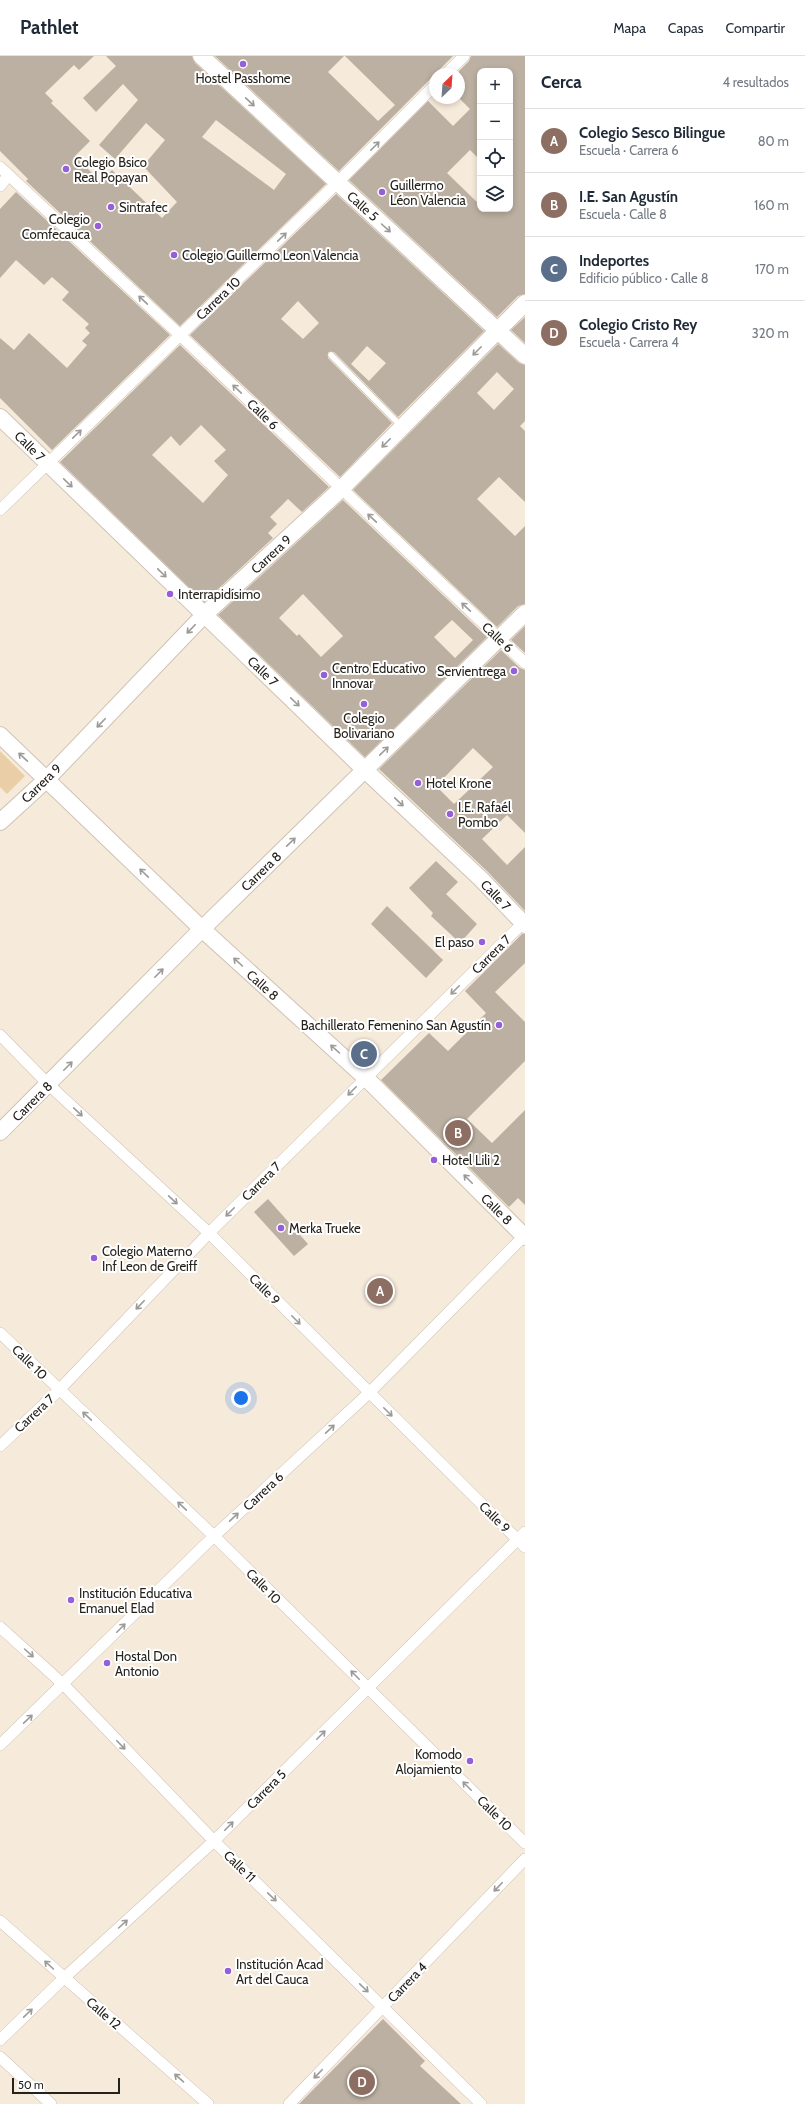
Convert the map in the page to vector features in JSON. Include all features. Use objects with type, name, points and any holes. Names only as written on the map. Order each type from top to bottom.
[{"type":"main road","name":"Calle 5","points":[[201,56],[525,356]]},
{"type":"main road","name":"Carrera 9","points":[[0,822],[47,779],[205,614],[341,489],[525,303]]},
{"type":"main road","name":"Calle 7","points":[[0,417],[365,770],[481,879],[524,923]]},
{"type":"main road","name":"Carrera 8","points":[[0,1132],[49,1085],[202,929],[525,613]]},
{"type":"main road","name":"Calle 8","points":[[0,735],[202,929],[366,1078],[525,1236]]},
{"type":"street","points":[[452,68],[464,56]]},
{"type":"street","name":"Carrera 10","points":[[0,510],[337,183],[429,91]]},
{"type":"street","name":"Calle 6","points":[[0,168],[180,335],[525,663]]},
{"type":"street","points":[[0,186],[8,176]]},
{"type":"street","name":"Carrera 7","points":[[0,1446],[59,1390],[208,1233],[524,923]]},
{"type":"street","name":"Calle 9","points":[[0,1035],[49,1085],[208,1233],[369,1393],[521,1536],[525,1547]]},
{"type":"street","name":"Carrera 6","points":[[0,1745],[64,1685],[214,1536],[369,1393],[525,1236]]},
{"type":"street","name":"Calle 10","points":[[0,1333],[214,1536],[525,1843]]},
{"type":"street","name":"Carrera 5","points":[[0,2040],[64,1978],[214,1841],[521,1536]]},
{"type":"street","name":"Calle 11","points":[[0,1627],[64,1685],[214,1841],[481,2104]]},
{"type":"street","name":"Carrera 4","points":[[289,2104],[525,1859]]},
{"type":"street","name":"Calle 12","points":[[0,1921],[208,2104]]},
{"type":"street","points":[[0,2057],[50,2104]]},
{"type":"lane","points":[[331,355],[402,427]]},
{"type":"shaded area","points":[[0,751],[25,776],[7,794],[0,787]]},
{"type":"building","points":[[0,56],[94,56],[79,70],[74,65],[45,93],[53,101],[51,103],[90,141],[75,156],[101,182],[112,170],[162,218],[177,202],[143,166],[165,140],[146,123],[115,159],[99,145],[138,100],[123,84],[96,112],[83,98],[116,66],[106,56],[192,56],[195,63],[326,184],[180,326],[26,181],[28,179],[0,151]],"holes":[[[216,120],[286,174],[274,190],[202,137]]]},
{"type":"building","points":[[215,56],[344,56],[328,72],[378,121],[395,105],[345,56],[453,56],[441,68],[429,68],[429,80],[339,171]]},
{"type":"building","points":[[471,56],[525,56],[525,294],[518,296],[497,317],[349,180],[428,101],[429,104],[431,104],[453,126],[470,109],[465,104],[465,68],[462,68],[469,61]]},
{"type":"building","points":[[16,192],[170,335],[52,450],[0,398],[0,338],[14,350],[29,333],[67,368],[87,345],[82,341],[90,333],[85,328],[89,324],[62,300],[69,292],[52,277],[44,285],[16,260],[0,278],[0,209]]},
{"type":"building","points":[[336,194],[484,331],[398,417],[334,352],[328,352],[328,358],[392,423],[340,477],[190,335]],"holes":[[[298,301],[319,323],[303,339],[281,319]],[[367,346],[386,363],[369,381],[351,364]]]},
{"type":"building","points":[[525,317],[525,343],[511,330]]},
{"type":"building","points":[[498,344],[519,363],[525,365],[525,421],[520,426],[525,431],[525,502],[499,477],[477,499],[515,536],[525,526],[525,604],[518,606],[497,627],[353,490]],"holes":[[[497,372],[514,389],[494,410],[477,393]]]},
{"type":"building","points":[[180,345],[329,487],[302,512],[288,499],[270,517],[277,524],[268,533],[273,538],[204,602],[60,462]],"holes":[[[201,425],[226,450],[214,461],[228,475],[203,503],[152,455],[171,436],[180,446]]]},
{"type":"building","points":[[343,500],[487,637],[365,757],[218,615]],"holes":[[[303,594],[343,636],[321,657],[299,634],[297,636],[279,618]],[[452,620],[473,640],[455,658],[434,637]]]},
{"type":"building","points":[[525,626],[525,653],[511,640]]},
{"type":"building","points":[[501,650],[520,668],[525,670],[525,833],[507,815],[482,839],[507,865],[525,847],[525,911],[488,872],[379,769]],"holes":[[[473,748],[493,767],[454,804],[436,786]]]},
{"type":"building","points":[[436,861],[458,882],[446,894],[477,924],[460,943],[431,916],[433,913],[409,888]]},
{"type":"building","points":[[387,906],[443,960],[426,978],[371,924]]},
{"type":"building","points":[[522,934],[525,934],[525,963],[495,992],[525,1022],[525,1061],[467,1119],[492,1143],[525,1110],[525,1205],[518,1198],[509,1207],[381,1080],[429,1033],[448,1051],[486,1013],[465,991]]},
{"type":"building","name":"Merka Trueke","points":[[268,1199],[308,1244],[294,1256],[254,1212]]},
{"type":"building","points":[[383,2019],[425,2061],[420,2066],[461,2104],[299,2104]]},
{"type":"place","name":"Hostel Passhome","points":[[243,64]]},
{"type":"place","name":"Colegio Bsico Real Popayan","points":[[66,169]]},
{"type":"place","name":"Guillermo Léon Valencia","points":[[382,192]]},
{"type":"place","name":"Sintrafec","points":[[111,207]]},
{"type":"place","name":"Colegio Comfecauca","points":[[98,226]]},
{"type":"place","name":"Colegio Guillermo Leon Valencia","points":[[174,255]]},
{"type":"place","name":"Interrapidísimo","points":[[170,594]]},
{"type":"place","name":"Servientrega","points":[[514,671]]},
{"type":"place","name":"Centro Educativo Innovar","points":[[324,675]]},
{"type":"place","name":"Colegio Bolivariano","points":[[364,704]]},
{"type":"place","name":"Hotel Krone","points":[[418,783]]},
{"type":"place","name":"I.E. Rafaél Pombo","points":[[450,814]]},
{"type":"place","name":"El paso","points":[[482,942]]},
{"type":"place","name":"Bachillerato Femenino San Agustín","points":[[499,1025]]},
{"type":"place","name":"Indeportes","points":[[364,1054]]},
{"type":"place","name":"I.E. San Agustín","points":[[458,1133]]},
{"type":"place","name":"Hotel Lili 2","points":[[434,1160]]},
{"type":"place","name":"Merka Trueke","points":[[281,1228]]},
{"type":"place","name":"Colegio Materno Inf Leon de Greiff","points":[[94,1258]]},
{"type":"place","name":"Colegio Sesco Bilingue","points":[[380,1291]]},
{"type":"place","name":"Institución Educativa Emanuel Elad","points":[[71,1600]]},
{"type":"place","name":"Hostal Don Antonio","points":[[107,1663]]},
{"type":"place","name":"Komodo Alojamiento","points":[[470,1761]]},
{"type":"place","name":"Institución Acad Art del Cauca","points":[[228,1971]]},
{"type":"place","name":"Colegio Cristo Rey","points":[[362,2082]]}]
